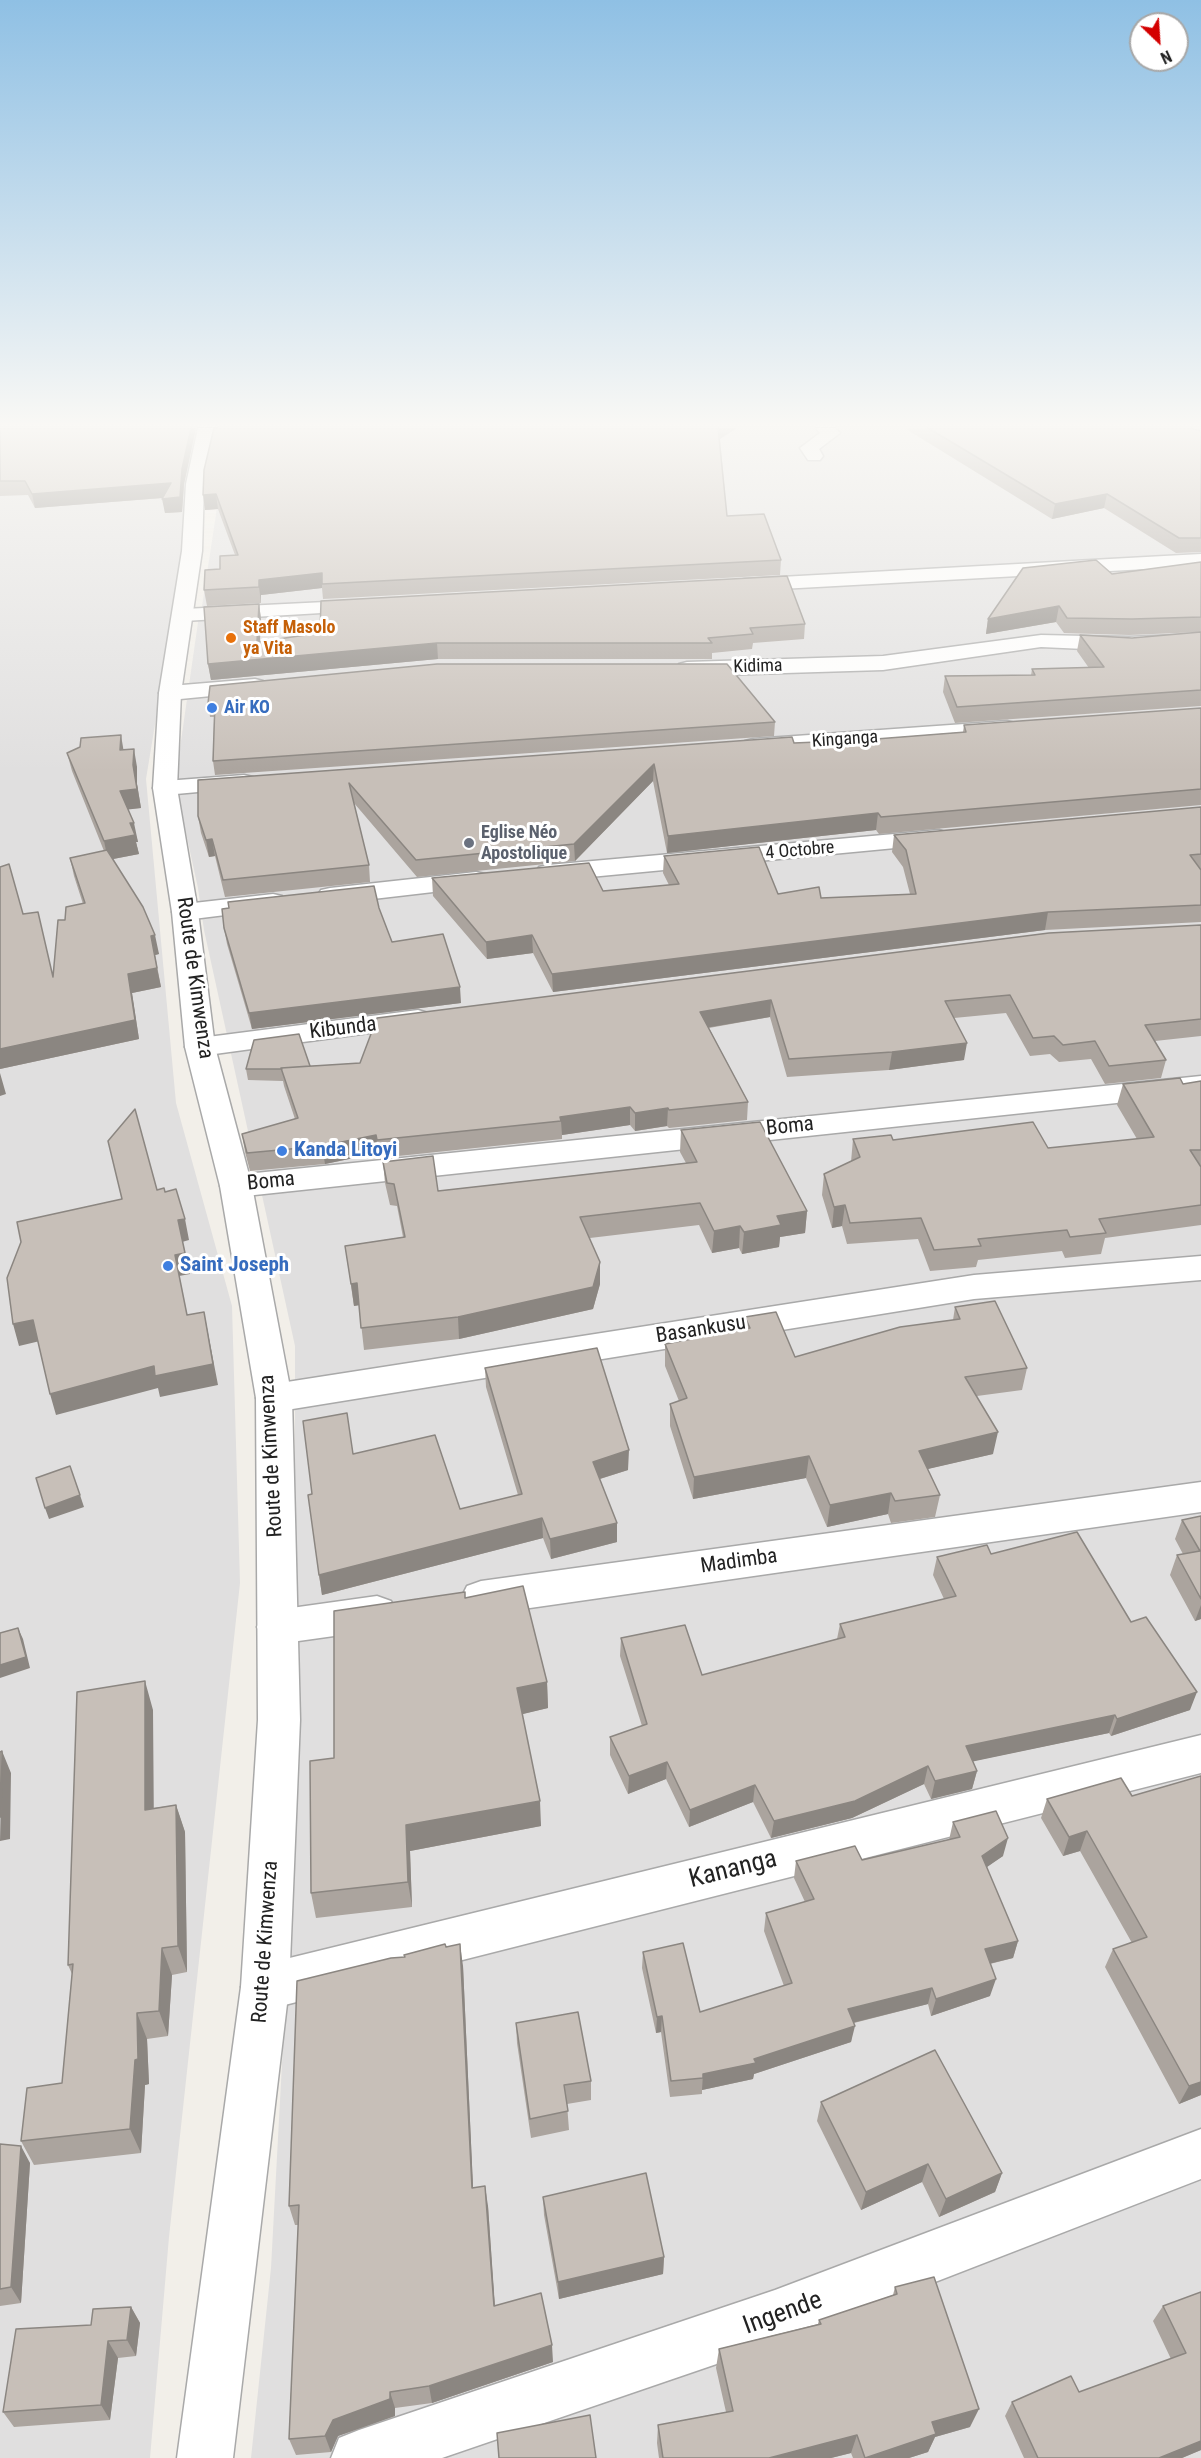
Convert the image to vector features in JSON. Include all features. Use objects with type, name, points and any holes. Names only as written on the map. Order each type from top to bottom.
[{"type":"street","name":"Route de Kimwenza","points":[[192,543],[184,615],[170,693],[165,788],[185,912],[200,1047],[236,1186],[274,1398],[279,1720],[265,1987],[205,2458]]},
{"type":"street","points":[[723,586],[1201,560]]},
{"type":"street","points":[[184,615],[390,604]]},
{"type":"street","name":"Kidima","points":[[661,669],[883,663],[1041,641],[1129,644],[1201,640]]},
{"type":"street","points":[[170,693],[275,684]]},
{"type":"street","name":"Kinganga","points":[[736,748],[1027,727]]},
{"type":"street","points":[[165,788],[270,781]]},
{"type":"street","name":"4 Octobre","points":[[185,912],[513,876],[964,836]]},
{"type":"street","name":"Kibunda","points":[[200,1047],[446,1015]]},
{"type":"street","name":"Boma","points":[[236,1186],[1201,1085]]},
{"type":"street","name":"Basankusu","points":[[274,1398],[974,1287],[1201,1268]]},
{"type":"street","name":"Madimba","points":[[277,1627],[1201,1497]]},
{"type":"street","name":"Kananga","points":[[265,1987],[1201,1754]]},
{"type":"street","name":"Ingende","points":[[359,2458],[775,2317],[1201,2154]]},
{"type":"shaded area","points":[[0,543],[185,543],[146,779],[176,1103],[232,1306],[240,1583],[169,2237],[150,2458],[0,2458]]},
{"type":"shaded area","points":[[212,543],[1201,543],[1201,557],[201,613]]},
{"type":"shaded area","points":[[1201,560],[1201,2458],[251,2458],[271,2268],[295,1822],[295,1346],[204,930],[198,888],[175,783],[199,615]]},
{"type":"building","points":[[234,543],[775,543],[781,560],[322,584],[322,573],[259,580],[259,587],[204,590],[205,570],[220,569],[220,556],[238,555]]},
{"type":"building","points":[[1096,560],[1112,574],[1201,562],[1201,617],[1067,618],[1059,606],[988,619],[1023,568]]},
{"type":"building","points":[[787,576],[805,624],[750,628],[753,634],[708,638],[712,643],[437,643],[208,664],[204,607],[259,604],[257,642],[320,633],[321,601]]},
{"type":"building","points":[[1201,632],[1201,690],[957,707],[945,676],[1035,675],[1032,669],[1104,667],[1080,635],[1132,638]]},
{"type":"building","points":[[437,664],[727,664],[775,722],[213,761],[215,703],[208,703],[210,686]]},
{"type":"building","points":[[1201,708],[1201,789],[881,817],[878,813],[668,836],[654,764],[574,844],[416,860],[349,783],[369,865],[223,880],[212,839],[206,840],[198,816],[198,780],[792,737],[794,743],[863,740],[966,732],[964,725]]},
{"type":"building","points":[[121,735],[120,750],[134,749],[133,765],[137,789],[120,791],[134,823],[130,823],[135,835],[104,841],[67,753],[80,747],[81,738]]},
{"type":"building","points":[[1201,807],[1201,854],[1190,855],[1201,870],[1201,905],[1048,912],[552,974],[532,935],[486,942],[432,878],[589,863],[603,891],[679,884],[664,856],[759,847],[778,894],[819,887],[821,898],[916,894],[906,850],[894,835]]},
{"type":"building","points":[[107,850],[143,907],[155,935],[151,936],[157,968],[128,974],[135,1020],[0,1049],[0,867],[9,864],[23,914],[38,912],[53,977],[58,920],[65,920],[66,907],[85,903],[70,858]]},
{"type":"building","points":[[374,886],[379,908],[392,942],[443,934],[460,987],[249,1013],[224,928],[222,909],[229,908],[228,902]]},
{"type":"building","points":[[1201,925],[1201,1019],[1145,1025],[1166,1060],[1109,1066],[1095,1041],[1063,1045],[1054,1036],[1033,1038],[1010,995],[945,1001],[967,1043],[892,1052],[789,1059],[771,1000],[700,1012],[748,1102],[635,1113],[630,1107],[560,1117],[561,1121],[377,1140],[376,1135],[322,1146],[247,1153],[242,1134],[298,1118],[281,1068],[360,1063],[377,1018],[1049,933]]},
{"type":"building","points":[[299,1034],[310,1066],[246,1069],[254,1040]]},
{"type":"building","points":[[1180,1078],[1183,1084],[1201,1081],[1201,1150],[1190,1150],[1201,1167],[1201,1205],[1099,1219],[1106,1233],[1070,1237],[1067,1230],[978,1239],[981,1246],[934,1250],[921,1218],[850,1223],[845,1205],[834,1207],[824,1174],[860,1157],[853,1139],[891,1135],[893,1140],[1033,1122],[1048,1148],[1154,1137],[1123,1084]]},
{"type":"building","points":[[135,1109],[157,1190],[164,1188],[165,1192],[176,1189],[185,1219],[178,1220],[185,1253],[175,1255],[187,1315],[204,1312],[213,1364],[155,1376],[154,1366],[50,1394],[33,1320],[13,1324],[7,1278],[21,1242],[17,1222],[122,1199],[108,1141]]},
{"type":"building","points":[[760,1122],[807,1211],[777,1216],[781,1225],[744,1232],[740,1226],[714,1231],[700,1203],[580,1217],[600,1262],[593,1287],[458,1317],[361,1328],[357,1283],[351,1284],[345,1246],[405,1237],[394,1184],[387,1183],[383,1162],[433,1156],[438,1191],[697,1162],[681,1130]]},
{"type":"building","points":[[995,1301],[1027,1368],[965,1377],[998,1432],[919,1451],[940,1495],[895,1501],[891,1493],[830,1505],[809,1456],[694,1477],[670,1404],[687,1398],[665,1344],[750,1328],[745,1317],[776,1312],[795,1357],[900,1327],[960,1319],[955,1307]]},
{"type":"building","points":[[597,1348],[629,1450],[593,1462],[617,1523],[550,1539],[542,1518],[319,1575],[308,1495],[312,1494],[303,1421],[347,1413],[353,1454],[435,1435],[460,1509],[522,1494],[485,1368]]},
{"type":"building","points":[[70,1466],[80,1495],[45,1508],[36,1478]]},
{"type":"building","points":[[1201,1516],[1201,1599],[1177,1555],[1200,1551],[1182,1520]]},
{"type":"building","points":[[1077,1532],[1131,1622],[1146,1617],[1197,1692],[1117,1719],[1115,1715],[966,1746],[977,1771],[935,1781],[928,1766],[855,1801],[774,1821],[755,1785],[690,1810],[667,1762],[629,1776],[610,1737],[647,1724],[621,1638],[685,1625],[702,1675],[845,1637],[840,1624],[956,1596],[937,1557],[987,1545],[991,1554]]},
{"type":"building","points":[[523,1586],[547,1682],[517,1688],[540,1801],[406,1825],[408,1882],[311,1893],[310,1761],[334,1758],[334,1611],[465,1592],[465,1598]]},
{"type":"building","points":[[18,1628],[26,1657],[0,1665],[0,1633]]},
{"type":"building","points":[[145,1681],[145,1810],[176,1805],[178,1946],[162,1948],[159,2011],[137,2013],[138,2059],[135,2060],[130,2129],[21,2141],[27,2088],[62,2083],[73,1964],[68,1965],[77,1692]]},
{"type":"building","points":[[2,1751],[1,1817],[0,1817],[0,1752]]},
{"type":"building","points":[[1201,1776],[1201,2082],[1189,2086],[1113,1949],[1147,1937],[1087,1831],[1069,1837],[1047,1799],[1121,1778],[1132,1796]]},
{"type":"building","points":[[996,1811],[1008,1838],[982,1856],[1018,1941],[985,1949],[996,1979],[936,1999],[932,1988],[848,2009],[855,2026],[754,2059],[756,2063],[703,2074],[703,2078],[671,2081],[662,2016],[657,2017],[643,1952],[683,1943],[700,2012],[792,1983],[766,1913],[814,1899],[796,1861],[855,1846],[862,1860],[960,1837],[953,1822]]},
{"type":"building","points":[[445,1944],[446,1947],[460,1944],[472,2188],[485,2186],[494,2306],[541,2293],[552,2345],[429,2386],[390,2392],[390,2399],[333,2420],[325,2436],[289,2439],[299,2205],[289,2206],[297,1981],[391,1958],[405,1957],[404,1955]]},
{"type":"building","points":[[578,2012],[591,2081],[564,2085],[568,2111],[530,2119],[516,2023]]},
{"type":"building","points":[[935,2050],[1002,2173],[946,2199],[928,2164],[866,2192],[821,2102]]},
{"type":"building","points":[[0,2144],[21,2146],[11,2287],[0,2289]]},
{"type":"building","points":[[646,2173],[664,2257],[558,2282],[543,2197]]},
{"type":"building","points":[[934,2277],[979,2409],[932,2422],[936,2434],[865,2458],[857,2435],[769,2458],[663,2458],[658,2425],[733,2411],[719,2349],[821,2324],[819,2320],[897,2294],[895,2287]]},
{"type":"building","points":[[1201,2292],[1201,2441],[1159,2458],[1038,2458],[1012,2402],[1071,2376],[1079,2392],[1186,2353],[1163,2306]]},
{"type":"building","points":[[131,2307],[127,2340],[108,2341],[101,2405],[3,2412],[16,2329],[91,2325],[93,2309]]},
{"type":"building","points":[[590,2415],[596,2458],[499,2458],[497,2433]]},
{"type":"place","name":"Staff Masolo ya Vita","points":[[231,638]]},
{"type":"place","name":"Air KO","points":[[212,708]]},
{"type":"place","name":"Eglise Néo Apostolique","points":[[469,843]]},
{"type":"place","name":"Kanda Litoyi","points":[[282,1151]]},
{"type":"place","name":"Saint Joseph","points":[[168,1266]]}]
